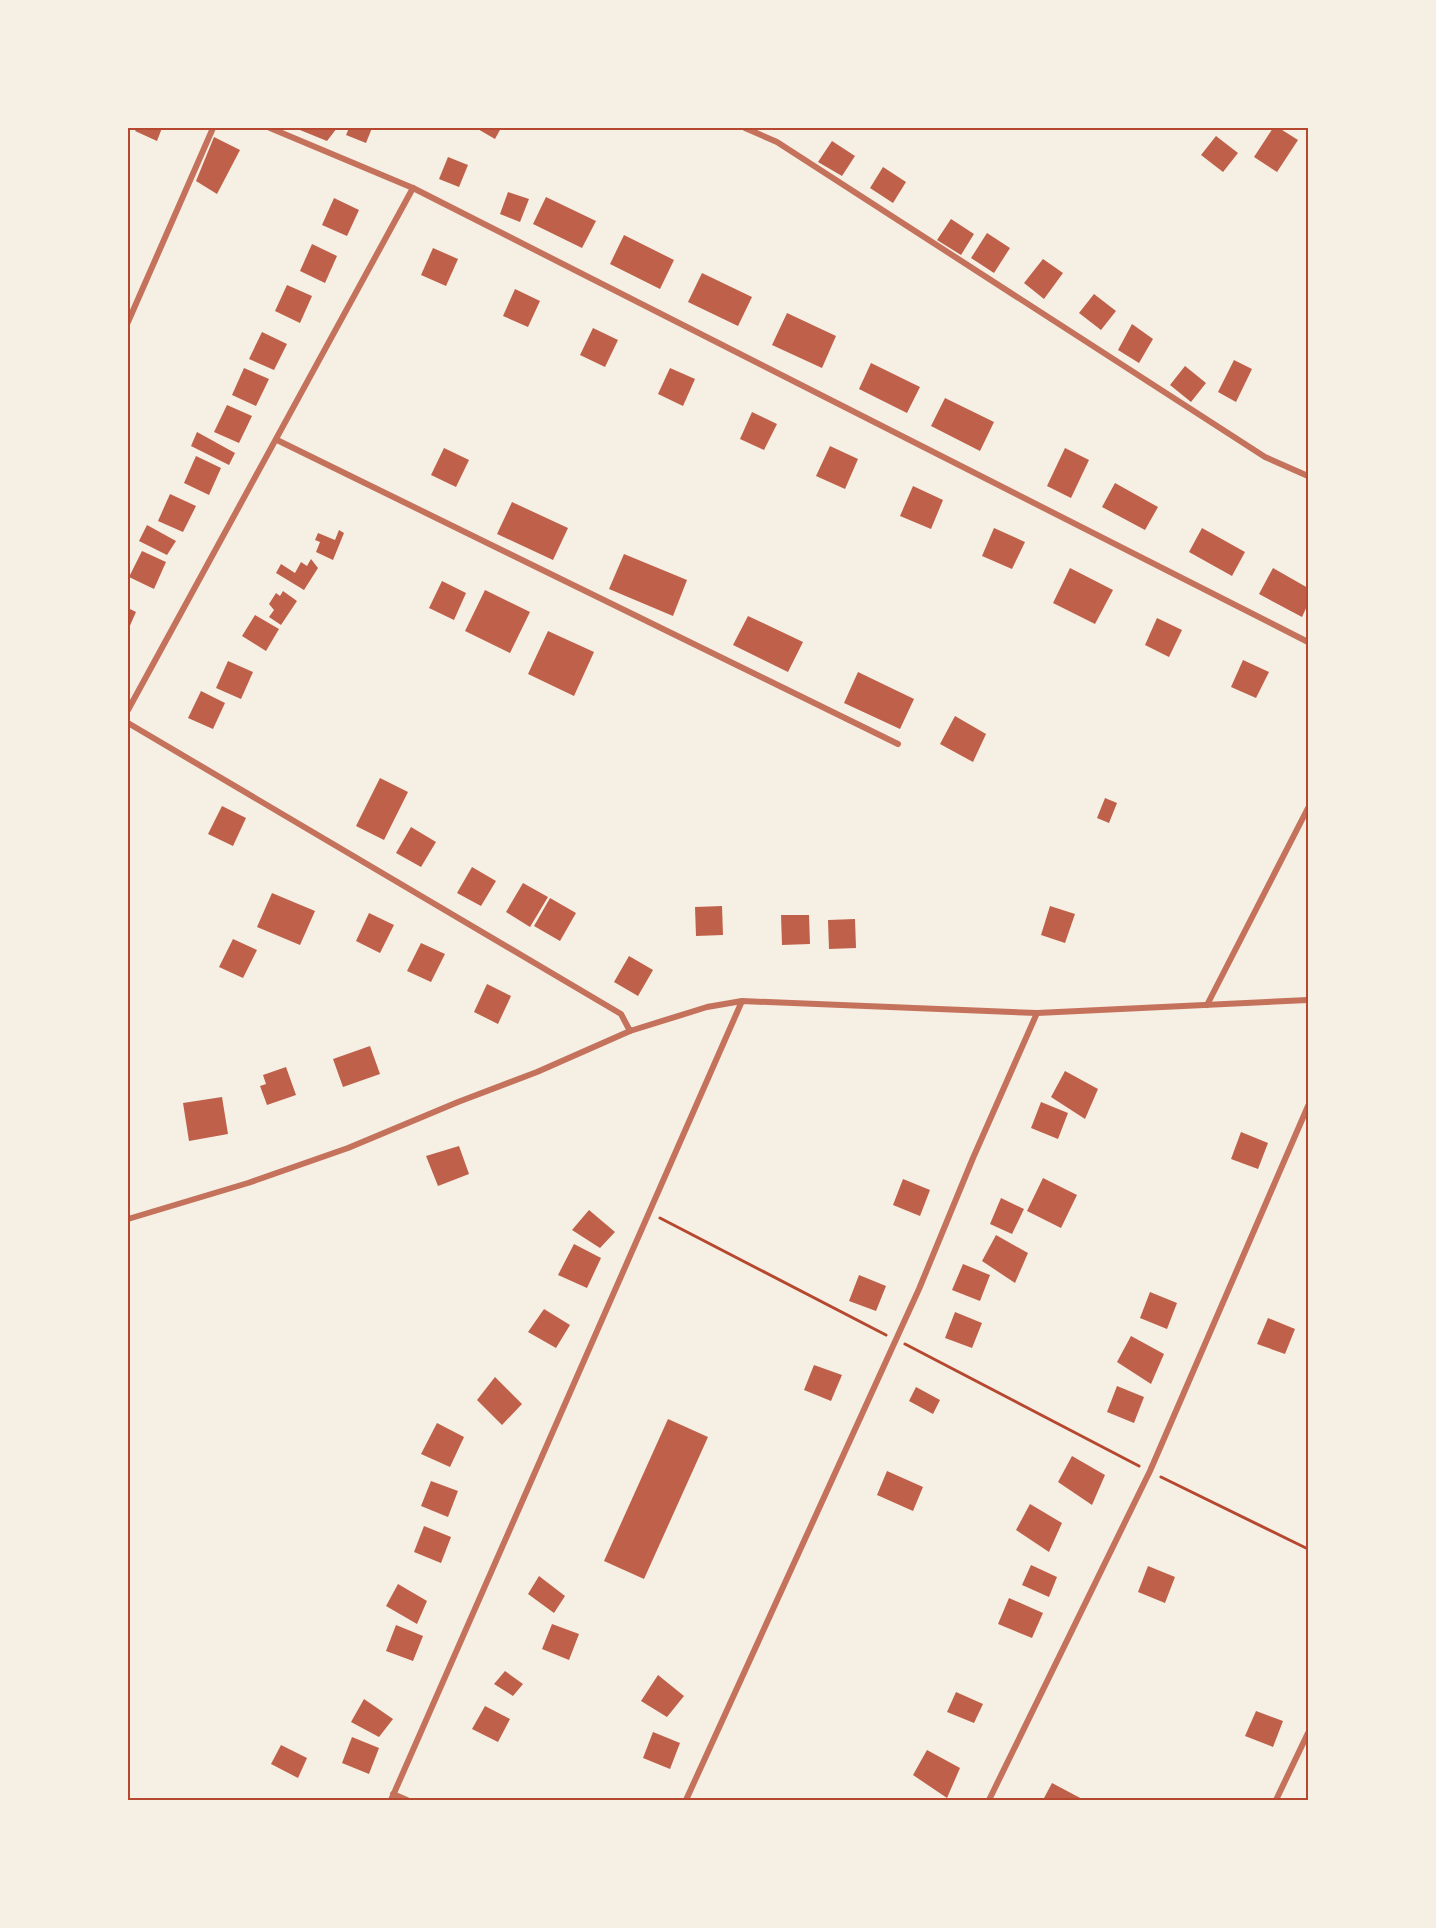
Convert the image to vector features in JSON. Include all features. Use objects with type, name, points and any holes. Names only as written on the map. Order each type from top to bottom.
[{"type":"street","points":[[128,322],[213,128]]},
{"type":"street","points":[[270,128],[413,188],[1308,642]]},
{"type":"street","points":[[745,128],[777,142],[1265,457],[1308,476]]},
{"type":"street","points":[[128,710],[413,188]]},
{"type":"street","points":[[277,440],[898,744]]},
{"type":"street","points":[[128,723],[621,1014],[630,1031]]},
{"type":"street","points":[[1208,1005],[1308,808]]},
{"type":"street","points":[[128,1219],[248,1183],[348,1148],[537,1072],[630,1031],[707,1007],[742,1001],[1037,1013],[1308,999]]},
{"type":"street","points":[[406,1800],[392,1797],[742,1001]]},
{"type":"street","points":[[686,1800],[920,1289],[973,1158],[1037,1013]]},
{"type":"street","points":[[988,1800],[1150,1471],[1308,1106]]},
{"type":"street","points":[[1276,1800],[1308,1733]]},
{"type":"path","points":[[650,1213],[1150,1471],[1308,1549]]},
{"type":"building","points":[[137,128],[162,128],[157,141],[135,131]]},
{"type":"building","points":[[295,128],[337,128],[327,141]]},
{"type":"building","points":[[349,128],[372,128],[366,143],[346,135]]},
{"type":"building","points":[[476,128],[501,128],[495,139]]},
{"type":"building","points":[[1273,128],[1279,128],[1298,140],[1277,172],[1254,157]]},
{"type":"building","points":[[1216,136],[1238,153],[1223,172],[1201,155]]},
{"type":"building","points":[[214,137],[240,150],[217,194],[196,181]]},
{"type":"building","points":[[832,141],[855,156],[842,176],[818,162]]},
{"type":"building","points":[[448,157],[468,165],[459,187],[439,179]]},
{"type":"building","points":[[883,167],[906,182],[893,203],[870,188]]},
{"type":"building","points":[[508,192],[529,199],[520,222],[500,214]]},
{"type":"building","points":[[546,197],[596,221],[582,248],[533,224]]},
{"type":"building","points":[[334,198],[359,210],[347,236],[322,225]]},
{"type":"building","points":[[951,219],[974,234],[961,255],[937,240]]},
{"type":"building","points":[[987,233],[1010,248],[994,273],[971,258]]},
{"type":"building","points":[[624,235],[674,260],[660,289],[610,264]]},
{"type":"building","points":[[312,244],[337,256],[325,283],[300,271]]},
{"type":"building","points":[[433,248],[458,259],[446,286],[421,275]]},
{"type":"building","points":[[1043,259],[1063,273],[1044,299],[1024,283]]},
{"type":"building","points":[[702,273],[752,297],[738,326],[688,302]]},
{"type":"building","points":[[287,285],[312,296],[300,323],[275,311]]},
{"type":"building","points":[[515,289],[540,301],[528,327],[503,316]]},
{"type":"building","points":[[1094,294],[1116,311],[1101,330],[1079,313]]},
{"type":"building","points":[[787,313],[836,336],[822,368],[772,345]]},
{"type":"building","points":[[1132,324],[1153,339],[1139,363],[1118,350]]},
{"type":"building","points":[[593,328],[618,340],[605,367],[580,355]]},
{"type":"building","points":[[262,332],[287,344],[274,370],[249,359]]},
{"type":"building","points":[[1234,360],[1252,369],[1236,402],[1218,392]]},
{"type":"building","points":[[871,363],[920,387],[907,413],[859,389]]},
{"type":"building","points":[[1185,366],[1206,383],[1191,402],[1170,385]]},
{"type":"building","points":[[244,368],[269,379],[256,406],[232,395]]},
{"type":"building","points":[[670,368],[695,379],[683,406],[658,394]]},
{"type":"building","points":[[945,398],[994,422],[980,451],[931,426]]},
{"type":"building","points":[[227,405],[252,416],[239,443],[214,432]]},
{"type":"building","points":[[752,412],[777,424],[764,450],[740,439]]},
{"type":"building","points":[[197,432],[235,453],[229,465],[191,446]]},
{"type":"building","points":[[830,446],[858,459],[845,489],[816,476]]},
{"type":"building","points":[[444,448],[469,460],[456,487],[431,475]]},
{"type":"building","points":[[1065,448],[1089,460],[1071,498],[1047,486]]},
{"type":"building","points":[[196,456],[221,468],[209,495],[184,483]]},
{"type":"building","points":[[1115,483],[1158,507],[1145,530],[1102,507]]},
{"type":"building","points":[[913,486],[943,500],[931,529],[900,516]]},
{"type":"building","points":[[170,494],[196,506],[183,532],[158,521]]},
{"type":"building","points":[[512,502],[568,528],[553,560],[497,534]]},
{"type":"building","points":[[147,525],[176,541],[167,555],[139,541]]},
{"type":"building","points":[[994,528],[1025,542],[1012,569],[982,556]]},
{"type":"building","points":[[1202,528],[1245,552],[1232,576],[1189,552]]},
{"type":"building","points":[[339,530],[344,533],[333,560],[316,552],[320,542],[315,540],[318,533],[335,540]]},
{"type":"building","points":[[142,551],[166,562],[154,589],[129,577]]},
{"type":"building","points":[[624,554],[687,580],[673,616],[609,589]]},
{"type":"building","points":[[311,559],[318,568],[304,590],[276,573],[281,564],[295,573],[301,562],[307,566]]},
{"type":"building","points":[[1070,568],[1113,590],[1095,624],[1053,603]]},
{"type":"building","points":[[1273,568],[1308,588],[1308,604],[1302,617],[1259,594]]},
{"type":"building","points":[[442,581],[466,593],[454,620],[429,608]]},
{"type":"building","points":[[485,590],[530,612],[510,653],[465,631]]},
{"type":"building","points":[[283,591],[297,601],[281,625],[269,617],[274,610],[269,604],[276,593],[280,596]]},
{"type":"building","points":[[128,608],[136,612],[128,630]]},
{"type":"building","points":[[255,615],[279,629],[266,651],[242,636]]},
{"type":"building","points":[[748,616],[803,642],[788,672],[733,645]]},
{"type":"building","points":[[1157,618],[1182,630],[1169,657],[1145,645]]},
{"type":"building","points":[[548,631],[594,652],[574,696],[528,674]]},
{"type":"building","points":[[1243,660],[1269,672],[1256,698],[1231,687]]},
{"type":"building","points":[[228,661],[253,672],[241,699],[216,688]]},
{"type":"building","points":[[858,672],[914,699],[900,729],[844,703]]},
{"type":"building","points":[[201,691],[225,703],[213,729],[188,718]]},
{"type":"building","points":[[955,716],[986,734],[973,762],[940,744]]},
{"type":"building","points":[[380,778],[408,792],[384,840],[356,826]]},
{"type":"building","points":[[1105,798],[1117,803],[1109,823],[1097,818]]},
{"type":"building","points":[[222,806],[246,818],[233,846],[208,834]]},
{"type":"building","points":[[411,827],[436,842],[421,867],[396,853]]},
{"type":"building","points":[[472,867],[496,881],[481,906],[457,893]]},
{"type":"building","points":[[523,883],[548,897],[530,927],[506,912]]},
{"type":"building","points":[[272,893],[315,911],[300,945],[257,927]]},
{"type":"building","points":[[550,898],[576,913],[560,941],[534,926]]},
{"type":"building","points":[[722,906],[723,935],[696,936],[695,907]]},
{"type":"building","points":[[1050,906],[1075,914],[1065,943],[1041,935]]},
{"type":"building","points":[[369,913],[394,925],[380,953],[356,941]]},
{"type":"building","points":[[781,915],[809,915],[810,944],[782,945]]},
{"type":"building","points":[[855,919],[856,948],[829,949],[828,920]]},
{"type":"building","points":[[233,939],[257,950],[243,978],[219,967]]},
{"type":"building","points":[[421,943],[445,954],[431,982],[407,971]]},
{"type":"building","points":[[629,956],[653,970],[638,996],[614,982]]},
{"type":"building","points":[[487,984],[511,996],[498,1024],[474,1012]]},
{"type":"building","points":[[370,1046],[380,1074],[343,1087],[333,1059]]},
{"type":"building","points":[[286,1067],[296,1095],[267,1105],[260,1086],[266,1084],[263,1075]]},
{"type":"building","points":[[1065,1071],[1098,1089],[1085,1119],[1051,1097]]},
{"type":"building","points":[[222,1097],[228,1134],[189,1141],[183,1103]]},
{"type":"building","points":[[1041,1102],[1068,1113],[1058,1139],[1031,1128]]},
{"type":"building","points":[[1241,1132],[1268,1143],[1258,1169],[1231,1159]]},
{"type":"building","points":[[459,1146],[469,1174],[438,1186],[426,1156]]},
{"type":"building","points":[[1043,1178],[1077,1195],[1061,1228],[1027,1211]]},
{"type":"building","points":[[903,1179],[930,1190],[920,1216],[893,1205]]},
{"type":"building","points":[[1001,1198],[1024,1209],[1012,1234],[990,1224]]},
{"type":"building","points":[[589,1210],[615,1232],[600,1248],[572,1230]]},
{"type":"building","points":[[996,1235],[1028,1253],[1015,1283],[982,1261]]},
{"type":"building","points":[[574,1244],[601,1258],[587,1288],[558,1275]]},
{"type":"building","points":[[963,1264],[990,1275],[980,1301],[952,1290]]},
{"type":"building","points":[[859,1275],[886,1286],[876,1311],[849,1301]]},
{"type":"building","points":[[1150,1292],[1177,1303],[1167,1329],[1140,1318]]},
{"type":"building","points":[[544,1309],[570,1325],[556,1348],[528,1332]]},
{"type":"building","points":[[955,1312],[982,1323],[972,1348],[945,1338]]},
{"type":"building","points":[[1268,1318],[1295,1329],[1285,1354],[1257,1344]]},
{"type":"building","points":[[1131,1336],[1164,1354],[1151,1384],[1117,1362]]},
{"type":"building","points":[[814,1365],[842,1375],[831,1401],[804,1390]]},
{"type":"building","points":[[495,1377],[522,1404],[502,1425],[477,1400]]},
{"type":"building","points":[[1117,1386],[1144,1397],[1134,1423],[1107,1412]]},
{"type":"building","points":[[916,1387],[940,1400],[933,1414],[909,1401]]},
{"type":"building","points":[[668,1419],[708,1437],[644,1579],[604,1561]]},
{"type":"building","points":[[437,1423],[464,1437],[450,1467],[421,1454]]},
{"type":"building","points":[[1072,1456],[1105,1475],[1092,1505],[1058,1482]]},
{"type":"building","points":[[887,1471],[923,1487],[913,1511],[877,1495]]},
{"type":"building","points":[[431,1481],[458,1491],[448,1517],[421,1506]]},
{"type":"building","points":[[1030,1504],[1062,1523],[1049,1552],[1016,1530]]},
{"type":"building","points":[[424,1526],[451,1537],[441,1563],[414,1552]]},
{"type":"building","points":[[1031,1565],[1057,1577],[1049,1597],[1022,1585]]},
{"type":"building","points":[[1148,1566],[1175,1577],[1165,1603],[1138,1592]]},
{"type":"building","points":[[539,1576],[565,1596],[554,1613],[528,1594]]},
{"type":"building","points":[[398,1584],[427,1601],[417,1624],[386,1606]]},
{"type":"building","points":[[1009,1598],[1043,1613],[1032,1638],[998,1624]]},
{"type":"building","points":[[552,1624],[579,1634],[569,1660],[542,1649]]},
{"type":"building","points":[[396,1625],[423,1636],[413,1661],[386,1651]]},
{"type":"building","points":[[505,1671],[523,1684],[513,1696],[494,1684]]},
{"type":"building","points":[[658,1675],[684,1696],[667,1717],[641,1701]]},
{"type":"building","points":[[956,1692],[983,1704],[974,1723],[947,1712]]},
{"type":"building","points":[[364,1699],[393,1719],[379,1737],[351,1722]]},
{"type":"building","points":[[485,1706],[510,1719],[498,1742],[472,1729]]},
{"type":"building","points":[[1256,1711],[1283,1721],[1273,1747],[1245,1736]]},
{"type":"building","points":[[653,1732],[680,1743],[670,1769],[643,1758]]},
{"type":"building","points":[[352,1737],[379,1748],[369,1774],[342,1763]]},
{"type":"building","points":[[281,1745],[307,1758],[298,1778],[271,1764]]},
{"type":"building","points":[[927,1750],[960,1768],[947,1798],[913,1775]]},
{"type":"building","points":[[1052,1783],[1084,1800],[1043,1800]]}]
